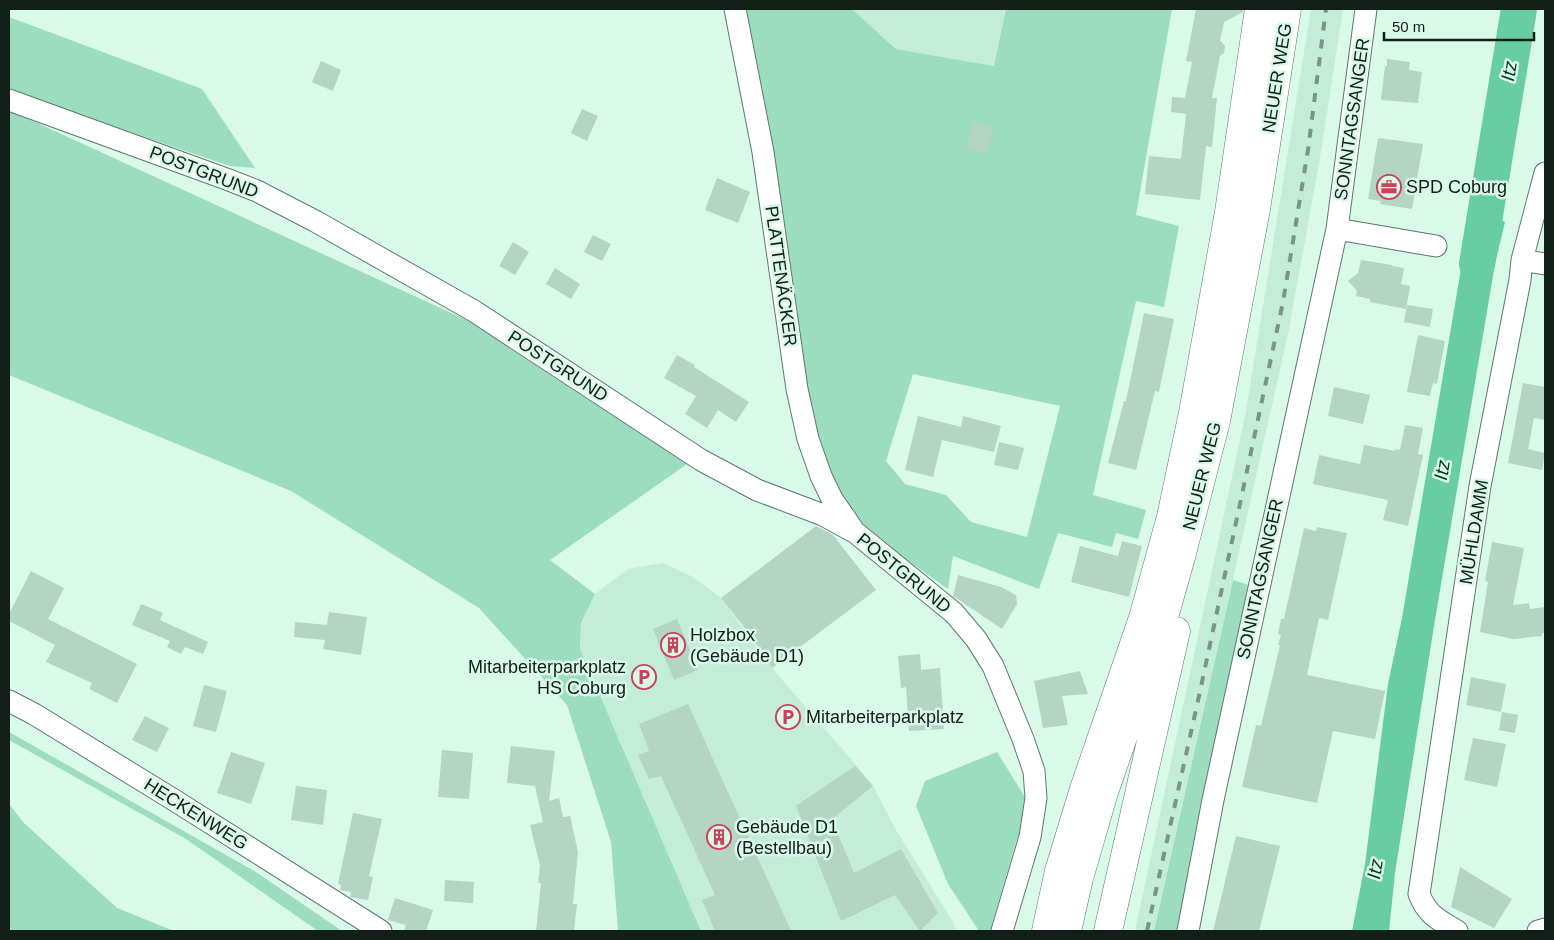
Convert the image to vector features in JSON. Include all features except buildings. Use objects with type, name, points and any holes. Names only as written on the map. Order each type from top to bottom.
[{"type":"highway","name":"NEUER WEG","points":[[1046,931],[1059,871],[1084,789],[1143,618],[1171,517],[1193,413],[1229,212],[1259,9]]},
{"type":"highway","name":"NEUER WEG","points":[[1067,931],[1079,878],[1104,792],[1162,624],[1216,421],[1256,209],[1287,9]]},
{"type":"highway","points":[[1108,931],[1163,682],[1213,477],[1216,421]]},
{"type":"street","name":"PLATTENÄCKER","points":[[734,9],[763,152],[797,389],[808,439],[821,476],[832,499],[856,533]]},
{"type":"street","name":"SONNTAGSANGER","points":[[1188,931],[1219,771],[1337,229],[1366,9]]},
{"type":"street","name":"POSTGRUND","points":[[9,100],[257,191],[316,221],[474,311],[700,460],[757,490],[823,515],[856,533],[954,613],[976,639],[993,666],[1034,771],[1036,798],[1030,837],[1002,931]]},
{"type":"street","name":"MÜHLDAMM","points":[[1457,931],[1430,914],[1419,894],[1480,486],[1520,280],[1522,260],[1545,173]]},
{"type":"street","points":[[1337,229],[1436,246]]},
{"type":"street","points":[[1522,260],[1545,264]]},
{"type":"street","name":"HECKENWEG","points":[[9,701],[34,714],[158,790],[381,931]]},
{"type":"street","points":[[1538,931],[1545,929]]},
{"type":"shaded area","points":[[741,9],[852,9],[896,49],[994,66],[1006,9],[1172,9],[1136,215],[1179,226],[1164,307],[1136,301],[1093,495],[1146,510],[1138,539],[1116,533],[1112,547],[1058,533],[1039,589],[953,556],[948,589],[863,529],[819,461]],"holes":[[[913,374],[1060,406],[1027,537],[971,522],[946,495],[905,484],[886,461]]]},
{"type":"shaded area","points":[[852,9],[1006,9],[995,66],[896,49]]},
{"type":"shaded area","points":[[1311,9],[1343,9],[1320,158],[1288,334],[1154,931],[1135,931],[1246,411]]},
{"type":"shaded area","points":[[9,17],[202,89],[255,168],[230,166],[9,91]]},
{"type":"shaded area","points":[[9,110],[471,322],[690,462],[550,560],[595,594],[581,623],[580,649],[701,931],[618,931],[611,842],[567,705],[479,608],[291,491],[9,375]]},
{"type":"shaded area","points":[[663,563],[693,577],[721,598],[772,668],[873,786],[896,830],[953,922],[956,931],[701,931],[580,649],[581,623],[595,594],[628,569]]},
{"type":"shaded area","points":[[1233,580],[1252,586],[1179,931],[1154,931]]},
{"type":"shaded area","points":[[9,732],[256,872],[342,931],[318,931],[186,839],[9,740]]},
{"type":"shaded area","points":[[997,752],[1030,805],[1016,842],[990,931],[979,931],[948,884],[916,806],[925,781]]},
{"type":"shaded area","points":[[9,804],[24,823],[117,908],[174,931],[11,931],[9,927]]},
{"type":"water","points":[[1472,209],[1505,222],[1495,264],[1434,626],[1395,873],[1389,931],[1352,931],[1365,864],[1388,684],[1402,618],[1463,257],[1463,243]]},
{"type":"waterway","name":"Itz","points":[[1477,264],[1519,9]]},
{"type":"railway","points":[[1147,931],[1283,302],[1308,150],[1326,9]]},
{"type":"place","name":"SPD Coburg","points":[[1389,187]]},
{"type":"place","name":"Holzbox (Gebäude D1)","points":[[673,645]]},
{"type":"place","name":"Mitarbeiterparkplatz HS Coburg","points":[[644,677]]},
{"type":"place","name":"Mitarbeiterparkplatz","points":[[788,717]]},
{"type":"place","name":"Gebäude D1 (Bestellbau)","points":[[719,837]]}]
